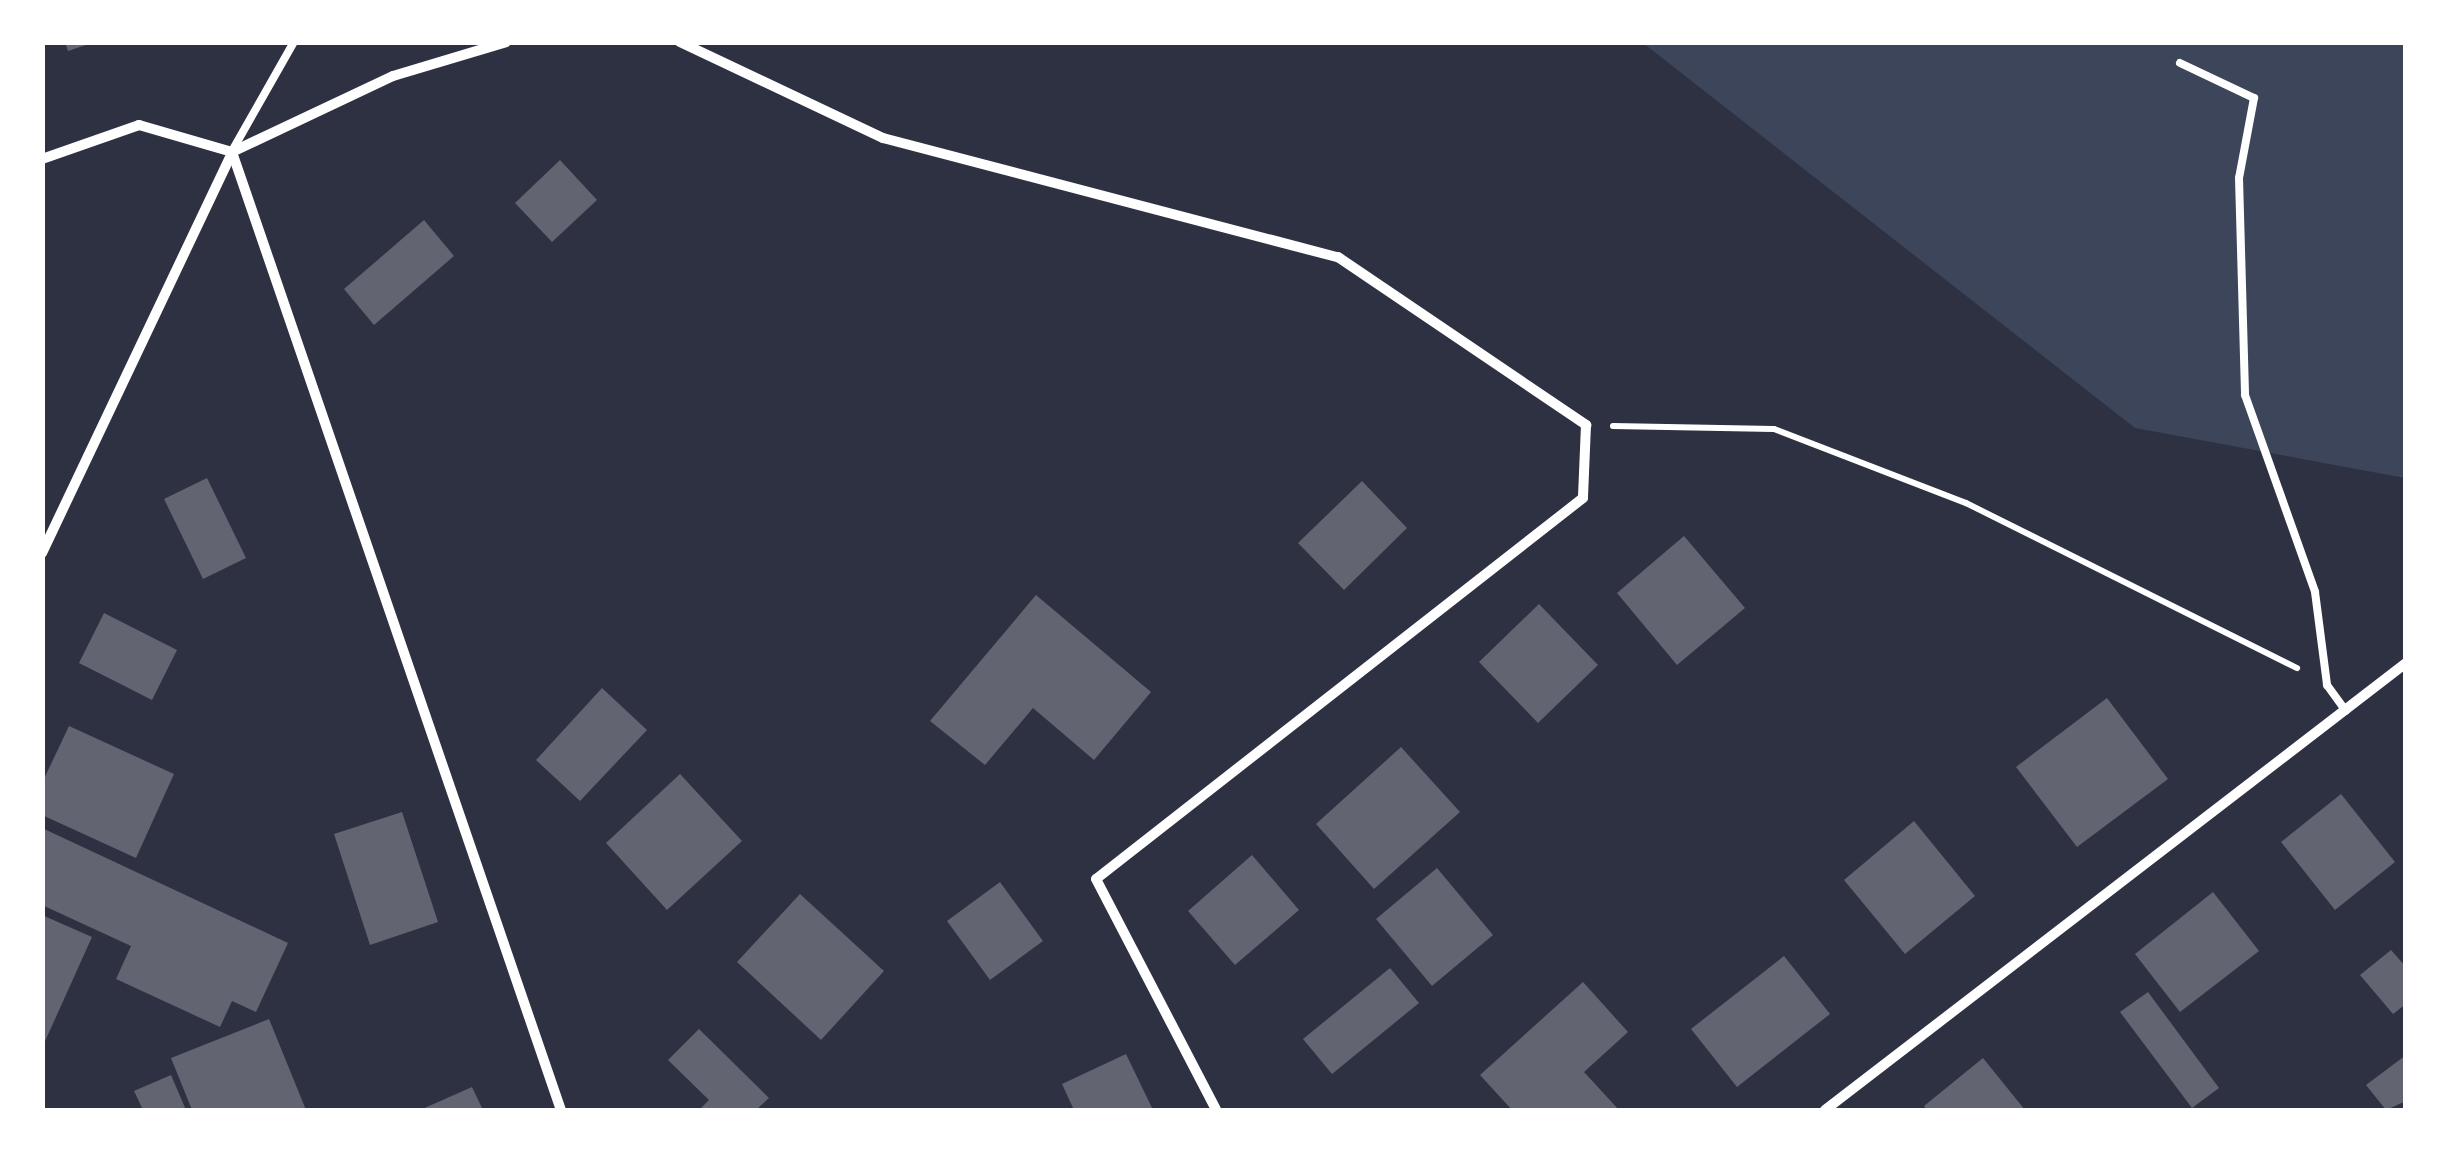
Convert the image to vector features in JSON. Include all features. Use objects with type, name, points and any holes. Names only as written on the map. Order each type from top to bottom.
[{"type":"street","points":[[42,553],[232,152],[393,76],[506,42]]},
{"type":"street","points":[[680,42],[883,138],[1338,257],[1586,425],[1583,498],[1096,879],[1216,1110]]},
{"type":"street","points":[[42,159],[140,125],[232,152]]},
{"type":"street","points":[[232,152],[560,1110]]},
{"type":"street","points":[[1825,1110],[2406,664]]},
{"type":"lane","points":[[232,152],[294,42]]},
{"type":"lane","points":[[2180,63],[2254,98],[2239,178],[2245,395],[2315,592],[2326,685],[2346,711]]},
{"type":"path","points":[[1586,425],[1774,429],[1966,503],[2326,685]]},
{"type":"shaded area","points":[[1643,43],[2405,43],[2405,478],[2135,428]]},
{"type":"building","points":[[65,42],[92,42],[92,43],[68,51]]},
{"type":"building","points":[[560,160],[597,200],[552,242],[515,203]]},
{"type":"building","points":[[424,220],[454,256],[374,325],[344,289]]},
{"type":"building","points":[[207,478],[246,558],[203,579],[164,499]]},
{"type":"building","points":[[1362,481],[1407,528],[1344,590],[1298,543]]},
{"type":"building","points":[[1684,536],[1745,608],[1677,665],[1617,593]]},
{"type":"building","points":[[1036,595],[1151,692],[1094,760],[1033,708],[985,765],[930,721]]},
{"type":"building","points":[[1539,604],[1598,665],[1538,723],[1479,662]]},
{"type":"building","points":[[104,613],[177,650],[152,700],[79,663]]},
{"type":"building","points":[[602,688],[647,730],[580,801],[536,760]]},
{"type":"building","points":[[2107,698],[2168,779],[2077,847],[2016,767]]},
{"type":"building","points":[[69,726],[174,774],[136,858],[42,815],[42,783]]},
{"type":"building","points":[[1401,747],[1460,812],[1374,889],[1316,824]]},
{"type":"building","points":[[680,774],[742,841],[667,910],[606,843]]},
{"type":"building","points":[[2341,794],[2395,862],[2335,910],[2281,842]]},
{"type":"building","points":[[402,812],[438,922],[370,945],[334,834]]},
{"type":"building","points":[[1914,821],[1975,896],[1905,954],[1844,880]]},
{"type":"building","points":[[42,828],[288,943],[256,1012],[232,1001],[220,1027],[116,979],[131,946],[42,905]]},
{"type":"building","points":[[1252,855],[1299,910],[1235,965],[1188,911]]},
{"type":"building","points":[[1437,868],[1493,935],[1432,986],[1376,919]]},
{"type":"building","points":[[1000,882],[1043,941],[990,980],[947,921]]},
{"type":"building","points":[[2213,892],[2259,951],[2180,1012],[2135,954]]},
{"type":"building","points":[[800,894],[884,971],[821,1040],[737,962]]},
{"type":"building","points":[[42,915],[92,937],[42,1048]]},
{"type":"building","points":[[2391,950],[2406,967],[2406,1004],[2393,1014],[2360,975]]},
{"type":"building","points":[[1784,956],[1830,1014],[1737,1087],[1691,1029]]},
{"type":"building","points":[[1390,968],[1419,1003],[1332,1074],[1303,1039]]},
{"type":"building","points":[[1583,982],[1628,1032],[1584,1072],[1619,1110],[1512,1110],[1480,1075]]},
{"type":"building","points":[[2148,992],[2219,1088],[2192,1108],[2120,1012]]},
{"type":"building","points":[[269,1019],[306,1110],[192,1110],[171,1058]]},
{"type":"building","points":[[699,1029],[769,1098],[756,1110],[699,1110],[709,1100],[668,1060]]},
{"type":"building","points":[[1126,1054],[1153,1110],[1074,1110],[1062,1084]]},
{"type":"building","points":[[2406,1055],[2406,1101],[2386,1110],[2366,1085]]},
{"type":"building","points":[[1983,1058],[2025,1110],[1927,1110],[1924,1106]]},
{"type":"building","points":[[171,1075],[186,1110],[143,1110],[134,1091]]},
{"type":"building","points":[[472,1087],[483,1110],[420,1110]]}]
